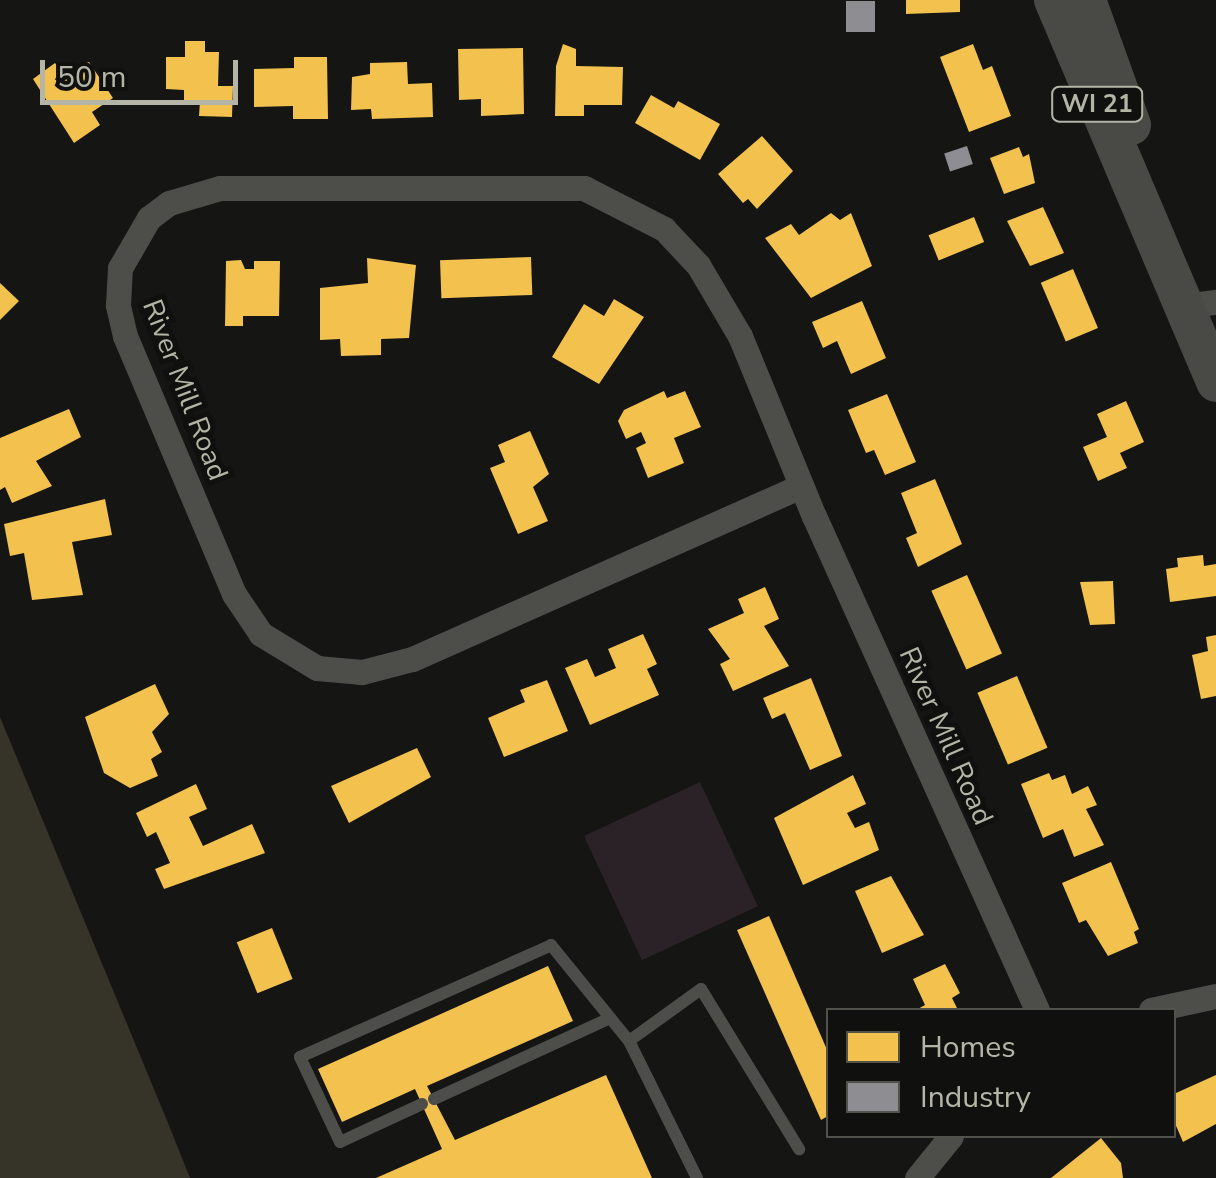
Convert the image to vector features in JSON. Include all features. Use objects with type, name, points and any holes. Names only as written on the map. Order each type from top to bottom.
[{"type":"main road","name":"WI 21","points":[[1054,0],[1140,208],[1199,304],[1216,382]]},
{"type":"main road","points":[[1086,0],[1130,121],[1140,208]]},
{"type":"street","name":"River Mill Road","points":[[801,486],[412,659],[362,672],[317,668],[262,634],[234,594],[125,336],[118,305],[120,268],[149,218],[169,203],[220,188],[532,185],[602,194],[664,229],[698,265],[740,336],[801,486],[1037,1008]]},
{"type":"street","points":[[1160,1008],[1216,996]]},
{"type":"street","points":[[917,1178],[949,1138]]},
{"type":"lane","points":[[610,1018],[340,1142],[300,1057],[551,945],[629,1041],[697,1178]]},
{"type":"lane","points":[[629,1041],[701,989],[799,1149]]},
{"type":"shaded area","points":[[0,717],[168,1123],[190,1178],[0,1178]]},
{"type":"shaded area","points":[[700,782],[758,906],[642,960],[584,836]]},
{"type":"building: Homes","points":[[906,0],[960,0],[960,12],[906,14]]},
{"type":"building: Homes","points":[[185,41],[205,41],[205,52],[219,52],[218,86],[233,86],[232,117],[199,116],[200,101],[184,100],[184,90],[166,89],[166,57],[185,57]]},
{"type":"building: Homes","points":[[563,44],[576,49],[576,66],[623,67],[622,105],[584,105],[584,116],[555,116],[556,66]]},
{"type":"building: Homes","points":[[973,44],[983,70],[992,66],[1011,116],[969,132],[940,57]]},
{"type":"building: Homes","points":[[523,48],[524,114],[481,116],[481,99],[459,100],[458,49]]},
{"type":"building: Homes","points":[[294,57],[327,57],[328,119],[293,119],[293,106],[254,107],[254,69],[294,68]]},
{"type":"building: Homes","points":[[89,62],[113,98],[92,112],[100,125],[74,143],[33,79],[55,63],[61,71]]},
{"type":"building: Homes","points":[[407,62],[408,84],[432,83],[433,117],[372,119],[371,109],[351,110],[352,77],[370,74],[370,63]]},
{"type":"building: Homes","points":[[651,95],[674,108],[678,101],[720,124],[700,160],[635,123]]},
{"type":"building: Homes","points":[[762,136],[793,171],[757,209],[748,199],[743,203],[718,174]]},
{"type":"building: Homes","points":[[1019,147],[1023,157],[1029,154],[1035,183],[1004,194],[990,158]]},
{"type":"building: Homes","points":[[1043,207],[1064,253],[1030,266],[1007,221]]},
{"type":"building: Homes","points":[[831,213],[840,220],[851,213],[872,266],[811,298],[765,238],[791,224],[799,235]]},
{"type":"building: Homes","points":[[974,217],[984,242],[939,260],[929,235]]},
{"type":"building: Homes","points":[[531,257],[532,295],[441,298],[440,260]]},
{"type":"building: Homes","points":[[367,258],[416,265],[409,338],[381,339],[381,355],[341,356],[340,339],[320,340],[320,288],[368,283]]},
{"type":"building: Homes","points":[[241,260],[245,269],[254,269],[254,261],[280,261],[279,316],[243,316],[243,326],[225,326],[226,261]]},
{"type":"building: Homes","points":[[1073,269],[1098,328],[1066,342],[1041,283]]},
{"type":"building: Homes","points":[[0,283],[19,301],[0,320]]},
{"type":"building: Homes","points":[[614,299],[644,317],[599,384],[552,357],[584,304],[604,316]]},
{"type":"building: Homes","points":[[862,301],[886,358],[851,374],[837,341],[823,348],[812,322]]},
{"type":"building: Homes","points":[[664,391],[667,398],[685,391],[701,427],[674,438],[684,463],[648,478],[636,448],[646,443],[641,432],[626,439],[618,421],[624,410]]},
{"type":"building: Homes","points":[[887,394],[916,462],[885,475],[874,450],[866,453],[848,410]]},
{"type":"building: Homes","points":[[1126,401],[1144,442],[1120,453],[1127,468],[1098,481],[1083,447],[1107,437],[1097,414]]},
{"type":"building: Homes","points":[[69,409],[81,437],[36,461],[52,486],[12,503],[5,487],[0,490],[0,438]]},
{"type":"building: Homes","points":[[530,431],[549,474],[533,487],[548,521],[518,534],[490,468],[505,462],[498,445]]},
{"type":"building: Homes","points":[[935,479],[962,544],[918,567],[906,538],[917,533],[901,493]]},
{"type":"building: Homes","points":[[105,499],[112,535],[72,542],[83,595],[32,600],[24,553],[10,556],[4,524]]},
{"type":"building: Homes","points":[[1203,555],[1204,566],[1216,564],[1216,596],[1170,602],[1166,569],[1178,567],[1177,558]]},
{"type":"building: Homes","points":[[967,575],[1002,654],[966,669],[931,591]]},
{"type":"building: Homes","points":[[1113,581],[1115,624],[1090,625],[1080,582]]},
{"type":"building: Homes","points":[[765,587],[779,619],[764,626],[789,666],[733,691],[720,664],[730,659],[708,629],[744,613],[738,599]]},
{"type":"building: Homes","points":[[643,634],[657,664],[647,669],[659,695],[590,725],[565,668],[587,659],[595,677],[616,668],[608,649]]},
{"type":"building: Homes","points":[[1216,635],[1216,696],[1201,699],[1192,655],[1208,651],[1206,637]]},
{"type":"building: Homes","points":[[1017,676],[1047,748],[1008,765],[977,693]]},
{"type":"building: Homes","points":[[811,678],[842,756],[810,770],[785,713],[772,719],[763,698]]},
{"type":"building: Homes","points":[[547,680],[568,731],[504,757],[488,718],[525,702],[520,690]]},
{"type":"building: Homes","points":[[155,684],[169,714],[152,732],[162,752],[151,759],[158,776],[130,788],[104,773],[85,717]]},
{"type":"building: Homes","points":[[417,748],[431,777],[349,823],[331,786]]},
{"type":"building: Homes","points":[[1049,773],[1052,780],[1065,775],[1072,794],[1088,786],[1097,805],[1086,809],[1104,845],[1074,857],[1063,829],[1043,838],[1021,784]]},
{"type":"building: Homes","points":[[853,775],[866,804],[847,813],[855,828],[869,822],[879,850],[803,885],[774,818]]},
{"type":"building: Homes","points":[[196,784],[207,809],[189,817],[203,846],[252,824],[265,853],[164,889],[155,869],[170,863],[156,832],[147,837],[136,813]]},
{"type":"building: Homes","points":[[1111,862],[1139,929],[1134,932],[1138,943],[1108,956],[1086,920],[1079,923],[1062,883]]},
{"type":"building: Homes","points":[[891,876],[924,935],[882,953],[855,891]]},
{"type":"building: Homes","points":[[769,916],[826,1047],[826,1117],[821,1120],[737,930]]},
{"type":"building: Homes","points":[[272,928],[293,979],[257,993],[237,942]]},
{"type":"building: Homes","points":[[945,964],[960,993],[952,998],[957,1008],[920,1008],[925,1005],[913,979]]},
{"type":"building: Homes","points":[[548,966],[573,1021],[427,1086],[455,1140],[606,1075],[652,1178],[376,1178],[442,1149],[415,1089],[342,1122],[318,1069]]},
{"type":"building: Homes","points":[[1216,1075],[1216,1124],[1183,1142],[1176,1126],[1176,1093]]},
{"type":"building: Homes","points":[[1101,1138],[1121,1163],[1123,1178],[1051,1178]]},
{"type":"building: Industry","points":[[846,1],[875,1],[875,32],[846,32]]},
{"type":"building: Industry","points":[[967,146],[973,164],[950,171],[944,153]]}]
